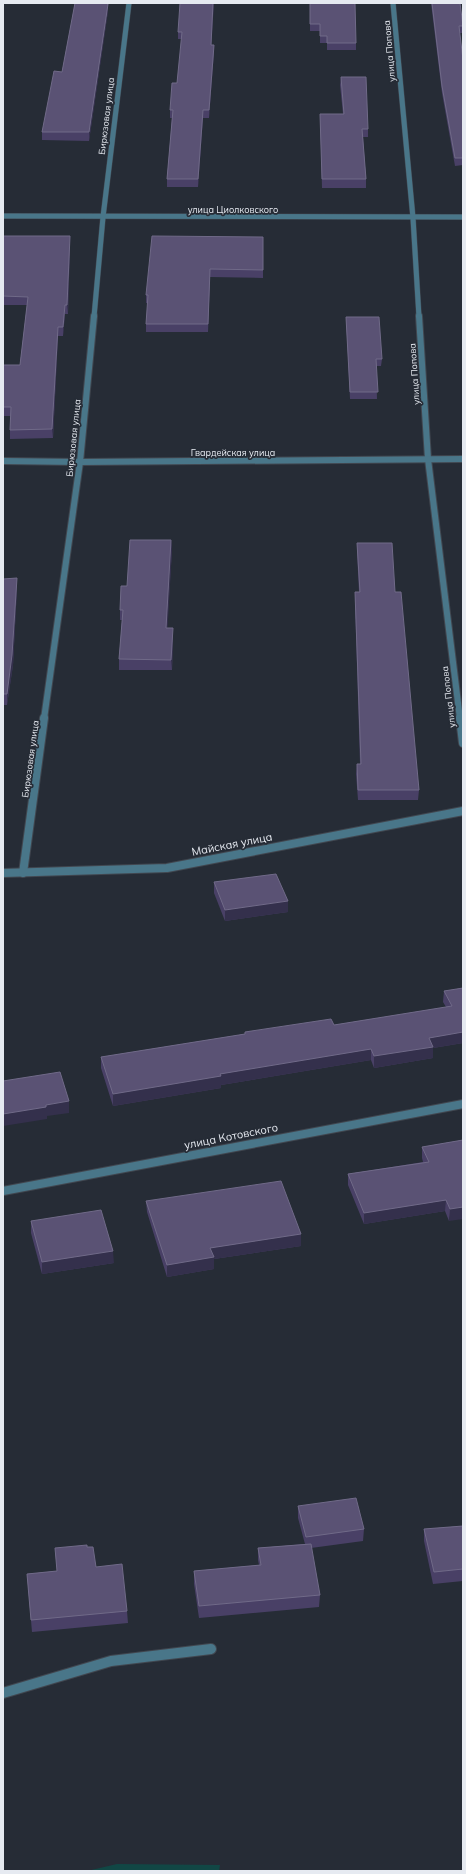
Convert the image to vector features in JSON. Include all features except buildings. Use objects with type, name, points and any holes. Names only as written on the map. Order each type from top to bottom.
[{"type":"street","name":"Бирюзовая улица","points":[[23,874],[80,462],[103,217],[129,3]]},
{"type":"street","name":"улица Попова","points":[[394,3],[413,218],[428,459],[463,743]]},
{"type":"street","name":"улица Циолковского","points":[[3,216],[463,218]]},
{"type":"street","name":"Гвардейская улица","points":[[3,461],[80,462],[463,459]]},
{"type":"street","name":"Майская улица","points":[[3,873],[23,874],[167,868],[463,811]]},
{"type":"street","name":"улица Котовского","points":[[3,1191],[463,1104]]},
{"type":"street","points":[[3,1693],[111,1661],[211,1649]]},
{"type":"shaded area","points":[[117,1864],[220,1865],[219,1871],[87,1871]]}]
